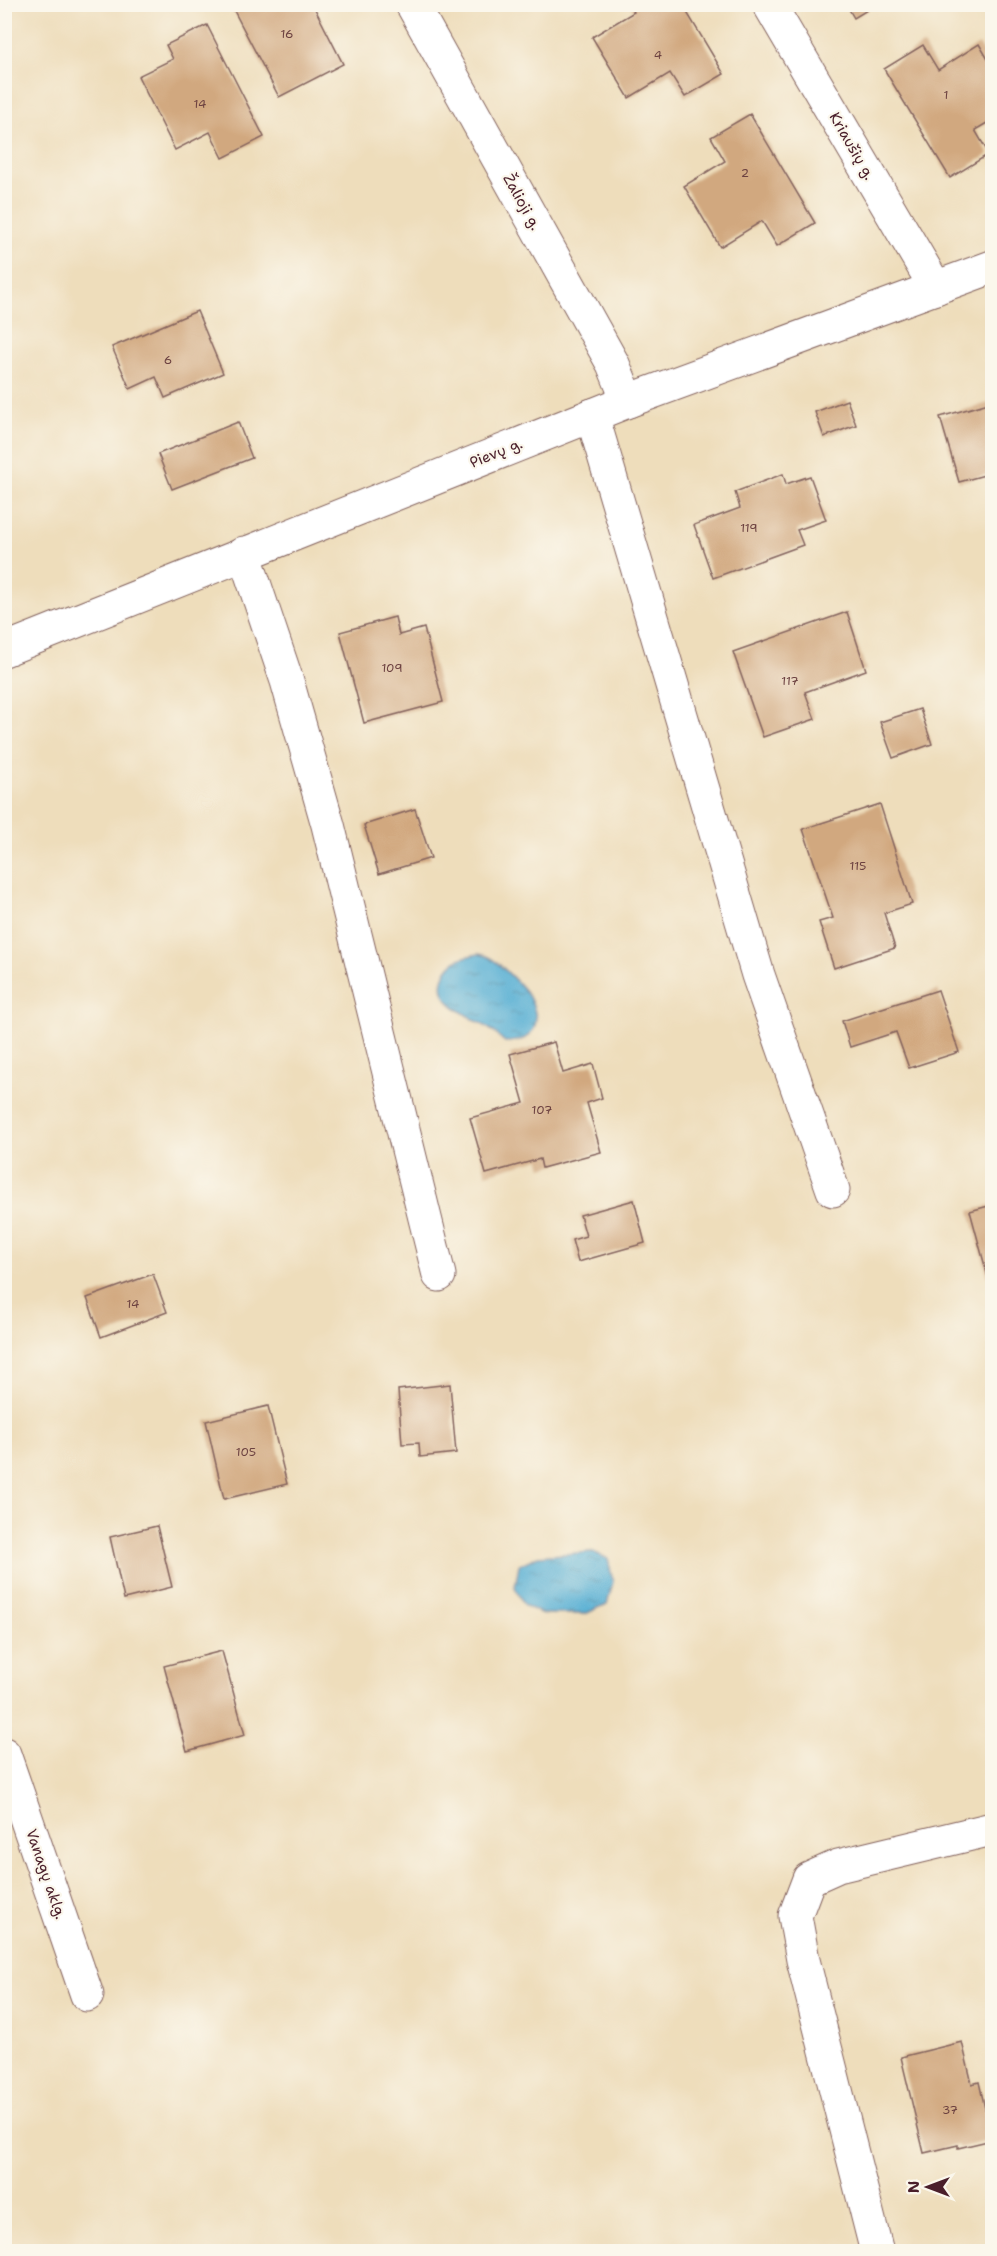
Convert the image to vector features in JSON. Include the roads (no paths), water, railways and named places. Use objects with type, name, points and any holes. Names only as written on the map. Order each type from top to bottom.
[{"type":"street","name":"Žalioji g.","points":[[412,4],[613,364],[628,401]]},
{"type":"street","name":"Kriaušių g.","points":[[769,4],[936,288]]},
{"type":"street","name":"Pievų g.","points":[[4,650],[628,401],[993,267]]},
{"type":"street","points":[[592,415],[758,975],[833,1190]]},
{"type":"street","points":[[244,553],[287,681],[328,825],[439,1275]]},
{"type":"street","name":"Vanagų aklg.","points":[[4,1754],[87,1995]]},
{"type":"street","points":[[877,2252],[803,1960],[795,1916],[809,1879],[838,1866],[993,1829]]},
{"type":"water","points":[[479,954],[487,956],[498,964],[529,997],[533,1006],[535,1023],[534,1029],[523,1039],[505,1042],[493,1031],[456,1008],[444,993],[442,984],[451,965],[463,958]]},
{"type":"water","points":[[593,1552],[608,1559],[613,1582],[607,1604],[585,1614],[542,1614],[524,1605],[515,1587],[519,1565],[538,1556]]}]
